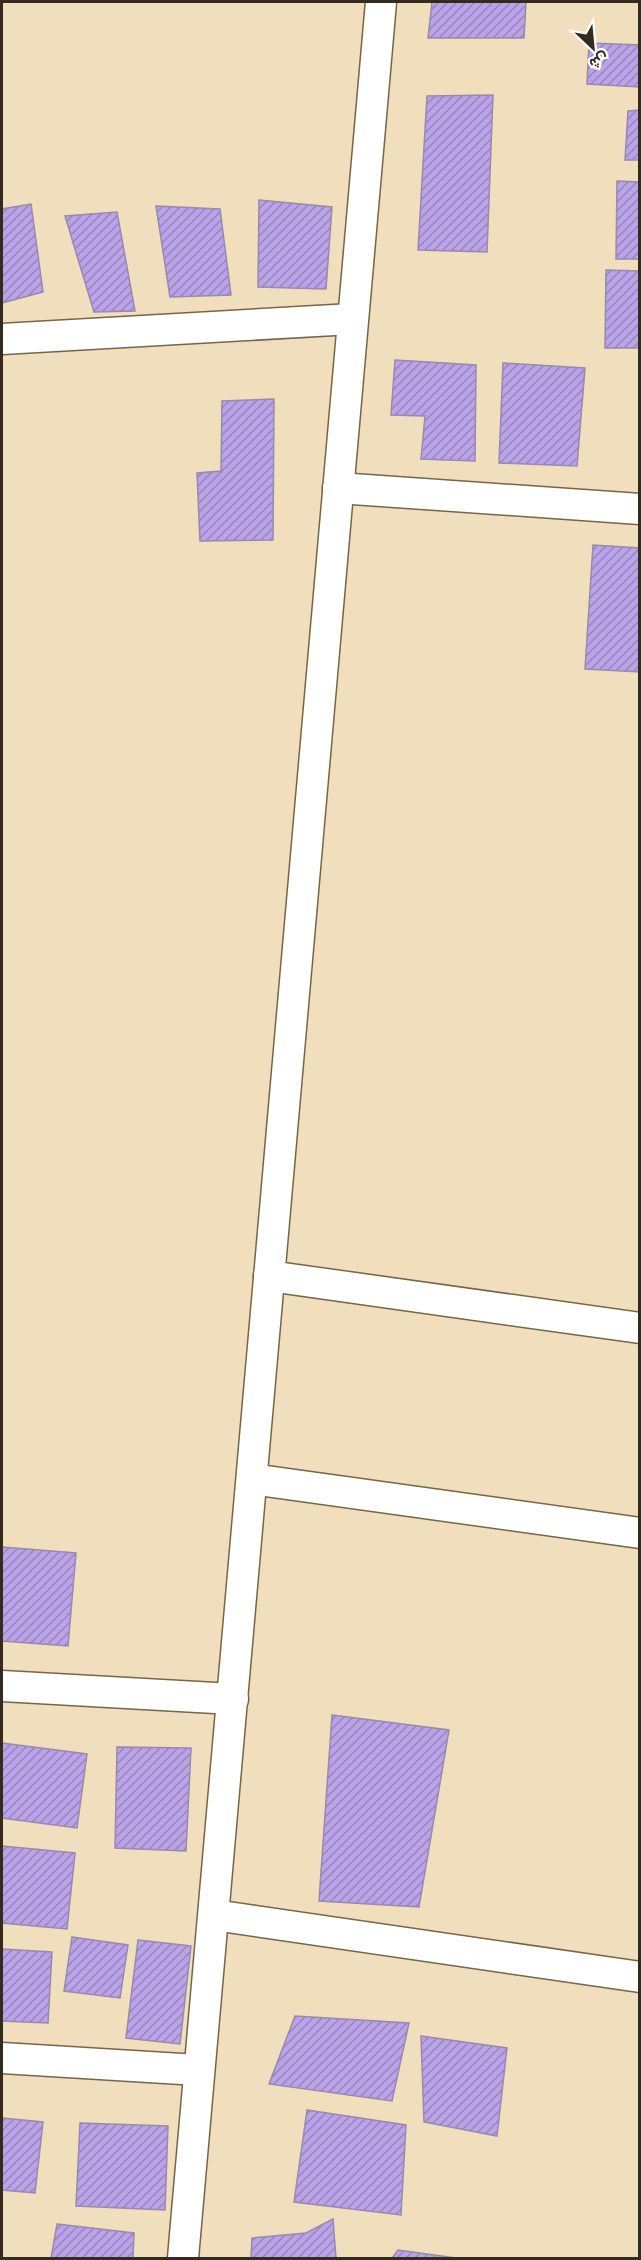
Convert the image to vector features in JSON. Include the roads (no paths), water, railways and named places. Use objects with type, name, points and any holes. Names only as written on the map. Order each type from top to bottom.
[{"type":"street","points":[[183,2259],[381,2]]},
{"type":"street","points":[[2,339],[352,319]]},
{"type":"street","points":[[338,488],[639,509]]},
{"type":"street","points":[[270,1276],[639,1328]]},
{"type":"street","points":[[252,1479],[639,1533]]},
{"type":"street","points":[[2,1686],[233,1699]]},
{"type":"street","points":[[214,1915],[639,1977]]},
{"type":"street","points":[[2,2058],[198,2070]]}]
